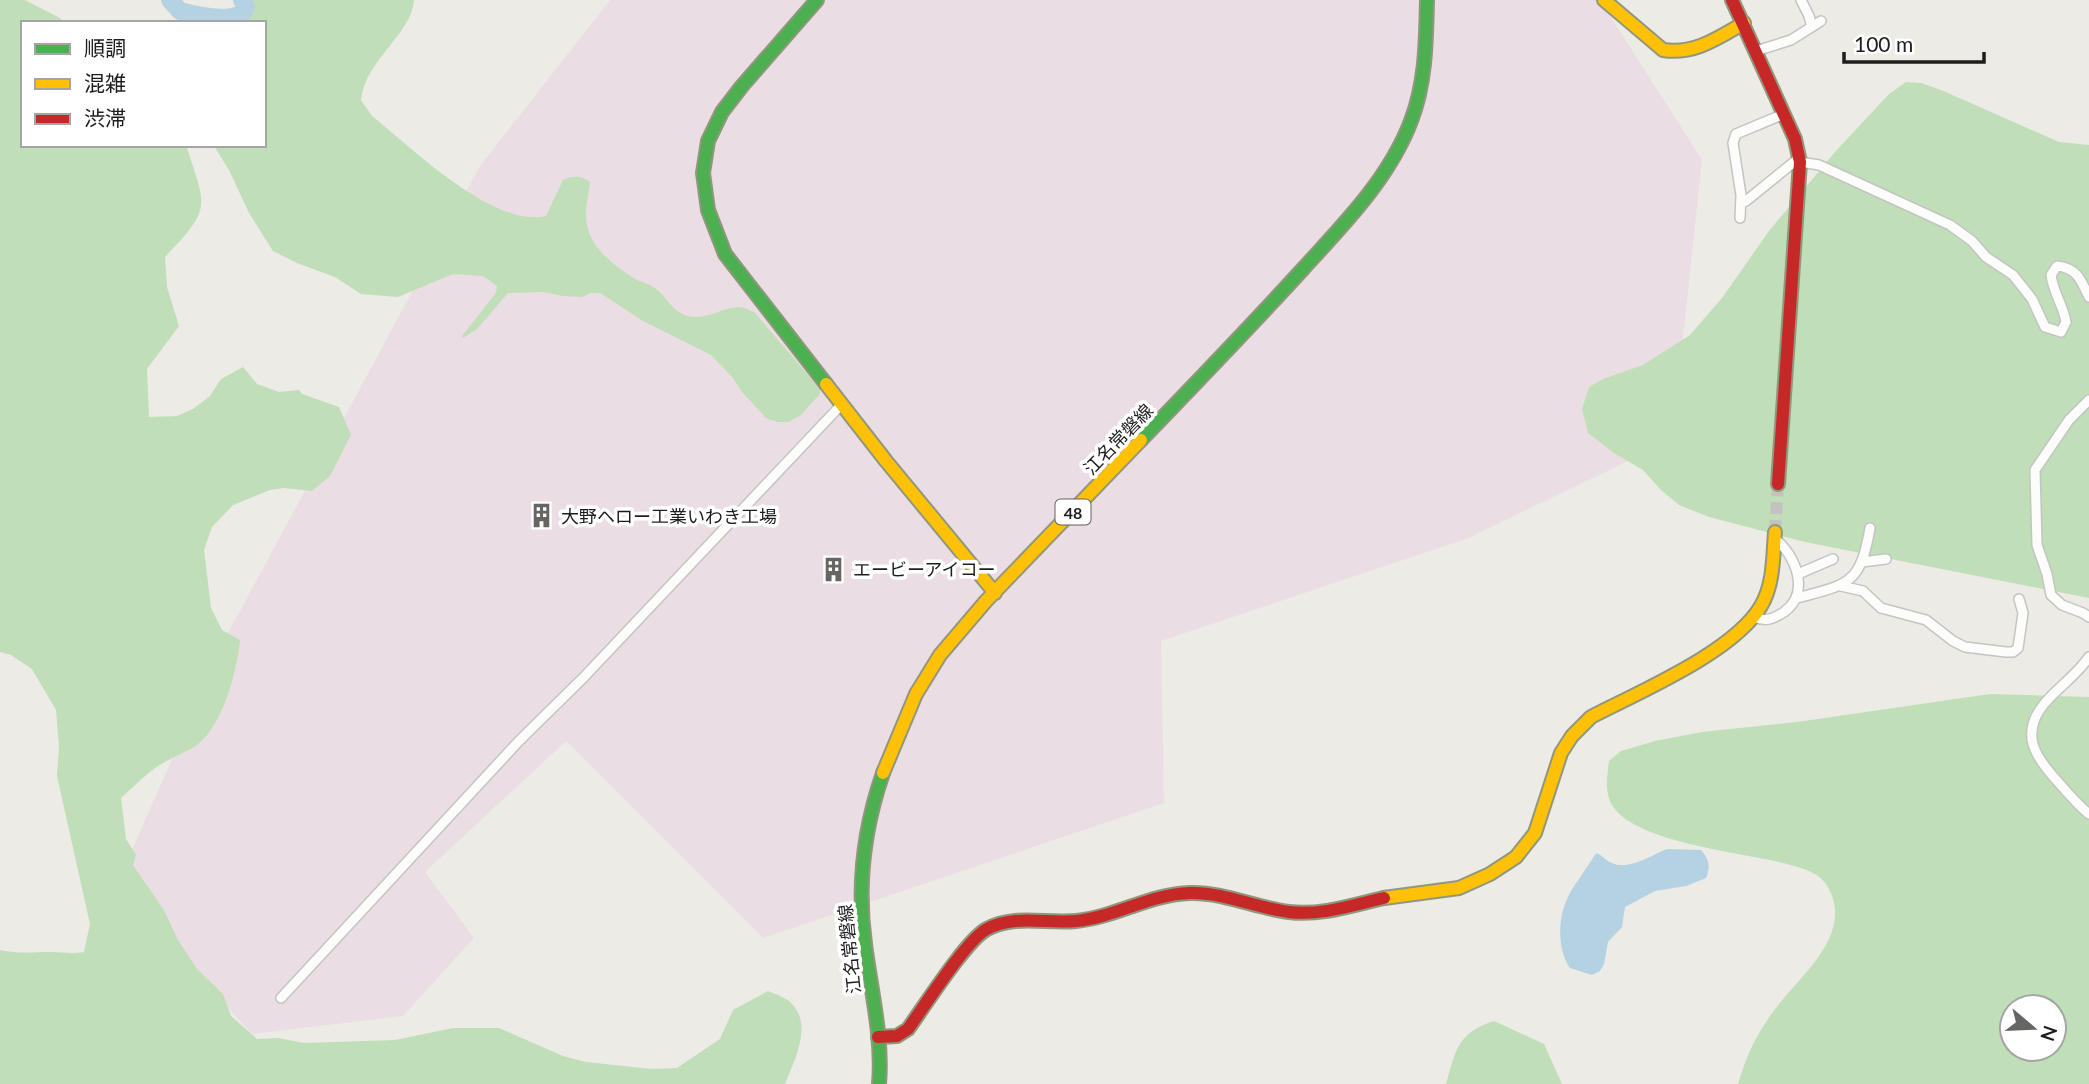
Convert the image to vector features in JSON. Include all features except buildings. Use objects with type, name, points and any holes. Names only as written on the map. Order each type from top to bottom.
[{"type":"street","points":[[817,0],[723,109],[709,138],[704,177],[710,222],[725,254],[995,593]]},
{"type":"street","name":"江名常磐線","points":[[879,1084],[878,1037],[861,900],[868,831],[877,795],[891,746],[917,691],[944,649],[995,593],[1288,285],[1370,194],[1398,149],[1412,120],[1426,60],[1427,0]]},
{"type":"street","points":[[1604,0],[1663,50],[1672,52],[1704,45],[1744,23]]},
{"type":"street","points":[[1732,0],[1795,139],[1800,160],[1778,484]]},
{"type":"street","points":[[1801,0],[1810,16],[1812,27]]},
{"type":"street","points":[[1756,51],[1791,40],[1821,21]]},
{"type":"street","points":[[1740,218],[1741,203],[1733,143],[1735,136],[1784,114]]},
{"type":"street","points":[[1741,203],[1800,160]]},
{"type":"street","points":[[1800,160],[1819,165],[1950,225],[1972,241],[1986,257],[2019,281],[2032,299],[2045,327],[2051,330],[2061,332],[2066,322],[2063,307],[2053,289],[2051,275],[2057,266],[2078,274],[2089,297]]},
{"type":"street","points":[[2089,400],[2069,420],[2035,470],[2037,545],[2051,595],[2062,605],[2089,618]]},
{"type":"street","points":[[281,998],[519,741],[584,677],[842,404]]},
{"type":"street","points":[[1797,598],[1841,586],[1848,581],[1863,562],[1870,528]]},
{"type":"street","points":[[1754,617],[1770,620],[1792,606],[1797,598],[1798,574],[1791,556],[1774,535]]},
{"type":"street","points":[[878,1037],[897,1036],[908,1029],[975,937],[990,927],[1021,921],[1077,922],[1111,915],[1180,893],[1212,895],[1291,912],[1313,912],[1405,895],[1456,889],[1499,870],[1528,847],[1541,821],[1558,761],[1571,737],[1580,727],[1591,718],[1706,654],[1742,629],[1754,617],[1767,590],[1774,535]]},
{"type":"street","points":[[1798,574],[1833,559]]},
{"type":"street","points":[[1863,562],[1886,559]]},
{"type":"street","points":[[1841,586],[1863,591],[1881,608],[1926,620],[1965,647],[2006,652],[2023,649],[2023,612],[2019,599]]},
{"type":"street","points":[[2089,657],[2081,670],[2044,704],[2035,717],[2031,733],[2032,745],[2039,760],[2071,798],[2089,814]]},
{"type":"shaded area","points":[[610,0],[1600,0],[1702,160],[1672,440],[1466,539],[1161,641],[1164,803],[763,938],[566,741],[425,872],[474,938],[403,1016],[252,1034],[116,886],[227,635],[480,166]]},
{"type":"green space","points":[[0,0],[25,0],[62,21],[21,21],[21,147],[187,147],[198,182],[201,206],[198,216],[165,257],[167,287],[179,326],[147,369],[149,417],[177,416],[193,409],[210,396],[221,379],[243,367],[257,384],[279,392],[299,390],[302,394],[339,407],[351,435],[330,476],[312,491],[284,488],[270,490],[233,505],[212,527],[204,550],[211,608],[222,630],[240,640],[236,667],[227,697],[214,725],[197,745],[158,766],[121,798],[126,839],[136,855],[133,865],[164,910],[178,940],[197,969],[223,994],[231,1016],[257,1039],[278,1038],[304,1043],[395,1040],[453,1028],[499,1028],[563,1056],[586,1062],[651,1069],[677,1068],[720,1039],[733,1010],[768,991],[790,1002],[801,1023],[800,1044],[785,1084],[0,1084],[0,950],[84,952],[90,924],[57,776],[59,747],[56,710],[32,669],[11,655],[0,652]]},
{"type":"green space","points":[[243,0],[414,0],[405,24],[364,86],[361,100],[372,116],[454,182],[502,210],[525,216],[546,216],[563,180],[577,177],[590,182],[587,224],[594,243],[608,259],[632,277],[656,289],[674,308],[688,316],[706,316],[738,307],[755,313],[820,389],[820,394],[801,415],[788,422],[766,418],[711,355],[643,321],[600,293],[590,293],[582,297],[544,292],[508,293],[477,329],[463,338],[496,293],[497,286],[483,276],[453,274],[398,297],[361,294],[335,277],[273,251],[249,213],[229,170],[215,147],[266,147],[266,21],[235,21],[243,10]]},
{"type":"green space","points":[[1906,82],[1921,83],[1941,90],[2059,142],[2089,145],[2089,598],[1805,542],[1709,517],[1679,505],[1643,470],[1588,433],[1582,409],[1589,387],[1603,379],[1643,365],[1690,335],[1722,298],[1769,231],[1835,152],[1889,94]]},
{"type":"green space","points":[[1990,694],[2089,697],[2089,1084],[1738,1084],[1748,1055],[1761,1030],[1829,940],[1835,907],[1829,889],[1814,873],[1779,862],[1666,837],[1627,820],[1614,808],[1607,786],[1609,761],[1621,751],[1702,732],[1797,722]]},
{"type":"green space","points":[[1494,1021],[1544,1044],[1562,1084],[1446,1084],[1456,1052],[1465,1037]]},
{"type":"water","points":[[1667,849],[1701,850],[1708,863],[1706,878],[1686,886],[1655,891],[1625,907],[1622,927],[1608,942],[1600,971],[1592,975],[1570,968],[1561,945],[1563,911],[1571,892],[1594,856],[1597,853],[1610,862],[1625,865]]},
{"type":"waterway","points":[[170,0],[180,11],[221,18],[243,13],[246,7],[242,0]]},
{"type":"tunnel","points":[[1775,532],[1778,484]]},
{"type":"traffic: fast","points":[[817,0],[722,112],[708,141],[703,173],[708,210],[725,254],[826,384]]},
{"type":"traffic: fast","points":[[1141,440],[1333,236],[1378,182],[1402,142],[1416,106],[1424,61],[1427,0]]},
{"type":"traffic: fast","points":[[879,1084],[878,1031],[865,944],[862,879],[871,815],[883,773]]},
{"type":"traffic: slow","points":[[1604,0],[1663,50],[1695,48],[1744,23]]},
{"type":"traffic: slow","points":[[826,384],[995,593]]},
{"type":"traffic: slow","points":[[883,773],[916,694],[940,655],[986,601],[1141,440]]},
{"type":"traffic: slow","points":[[1384,898],[1459,888],[1490,874],[1516,857],[1535,833],[1561,753],[1572,736],[1591,717],[1708,655],[1748,623],[1761,606],[1768,589],[1775,532]]},
{"type":"traffic: jam","points":[[1732,0],[1795,139],[1800,162],[1778,484]]},
{"type":"traffic: jam","points":[[878,1037],[897,1036],[908,1029],[968,946],[979,935],[997,924],[1091,919],[1175,894],[1203,893],[1301,913],[1337,909],[1384,898]]},
{"type":"place","name":"大野ヘロー工業いわき工場","points":[[541,516]]},
{"type":"place","name":"エービーアイコー","points":[[833,569]]}]
